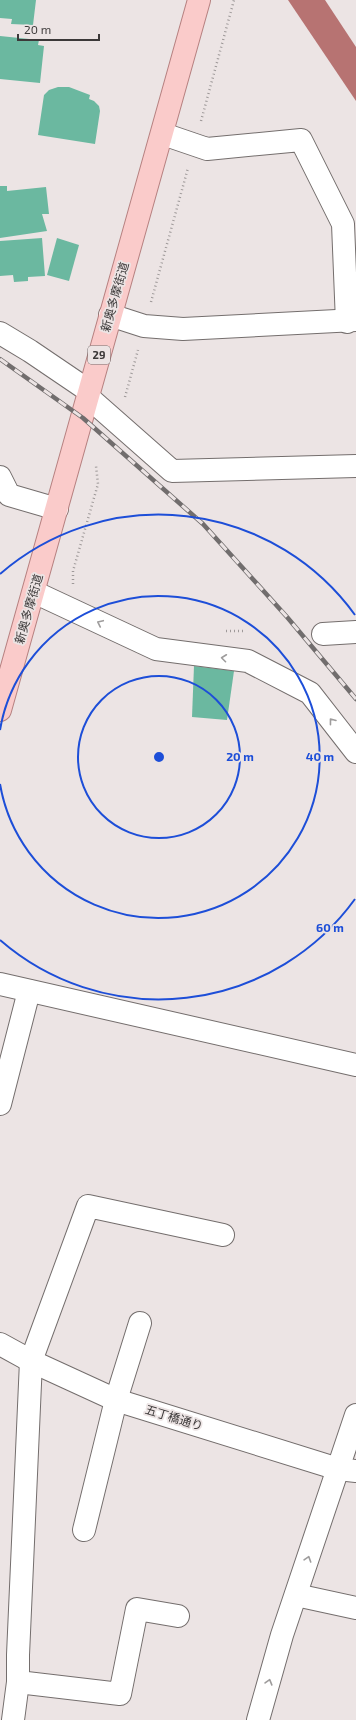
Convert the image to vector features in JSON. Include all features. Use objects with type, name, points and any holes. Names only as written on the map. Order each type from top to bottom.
[{"type":"main road","name":"新奥多摩街道","points":[[0,710],[110,315],[163,134],[199,0]]},
{"type":"street","points":[[110,315],[144,326],[183,329],[351,321],[343,224],[301,140],[207,149],[163,134]]},
{"type":"street","points":[[0,333],[30,351],[88,394],[108,414],[172,470],[356,466]]},
{"type":"street","points":[[0,477],[9,495],[57,509]]},
{"type":"street","points":[[34,592],[156,650],[248,661],[310,693],[356,752]]},
{"type":"street","points":[[323,634],[356,632]]},
{"type":"street","points":[[0,984],[356,1065]]},
{"type":"street","points":[[0,1104],[29,991]]},
{"type":"street","points":[[13,1720],[18,1682],[31,1361],[88,1206],[223,1234]]},
{"type":"street","points":[[84,1530],[116,1400],[140,1323]]},
{"type":"street","name":"五丁橋通り","points":[[0,1344],[31,1361],[116,1400],[347,1470]]},
{"type":"street","points":[[258,1720],[296,1595],[347,1470],[356,1416]]},
{"type":"street","points":[[296,1595],[356,1608]]},
{"type":"street","points":[[18,1682],[120,1694],[137,1609],[178,1616]]},
{"type":"path","points":[[108,414],[125,399],[234,0]]},
{"type":"path","points":[[73,587],[73,571],[98,484],[95,460]]},
{"type":"shaded area","points":[[288,0],[325,0],[356,47],[356,101]]},
{"type":"building","points":[[0,0],[36,0],[33,25],[11,24],[12,19],[0,18]]},
{"type":"building","points":[[0,36],[39,40],[38,45],[44,46],[40,83],[0,79]]},
{"type":"building","points":[[58,87],[69,87],[90,95],[89,99],[94,101],[99,106],[100,111],[95,144],[38,135],[44,95],[49,90]]},
{"type":"building","points":[[0,186],[7,186],[7,191],[46,187],[49,214],[42,214],[47,231],[0,238]]},
{"type":"building","points":[[42,238],[45,276],[28,277],[28,281],[14,282],[13,275],[0,276],[0,241]]},
{"type":"building","points":[[57,238],[79,245],[69,281],[47,275]]},
{"type":"building","points":[[194,666],[234,671],[227,720],[192,717]]},
{"type":"railway","points":[[0,359],[83,418],[203,524],[287,617],[356,699]]}]
